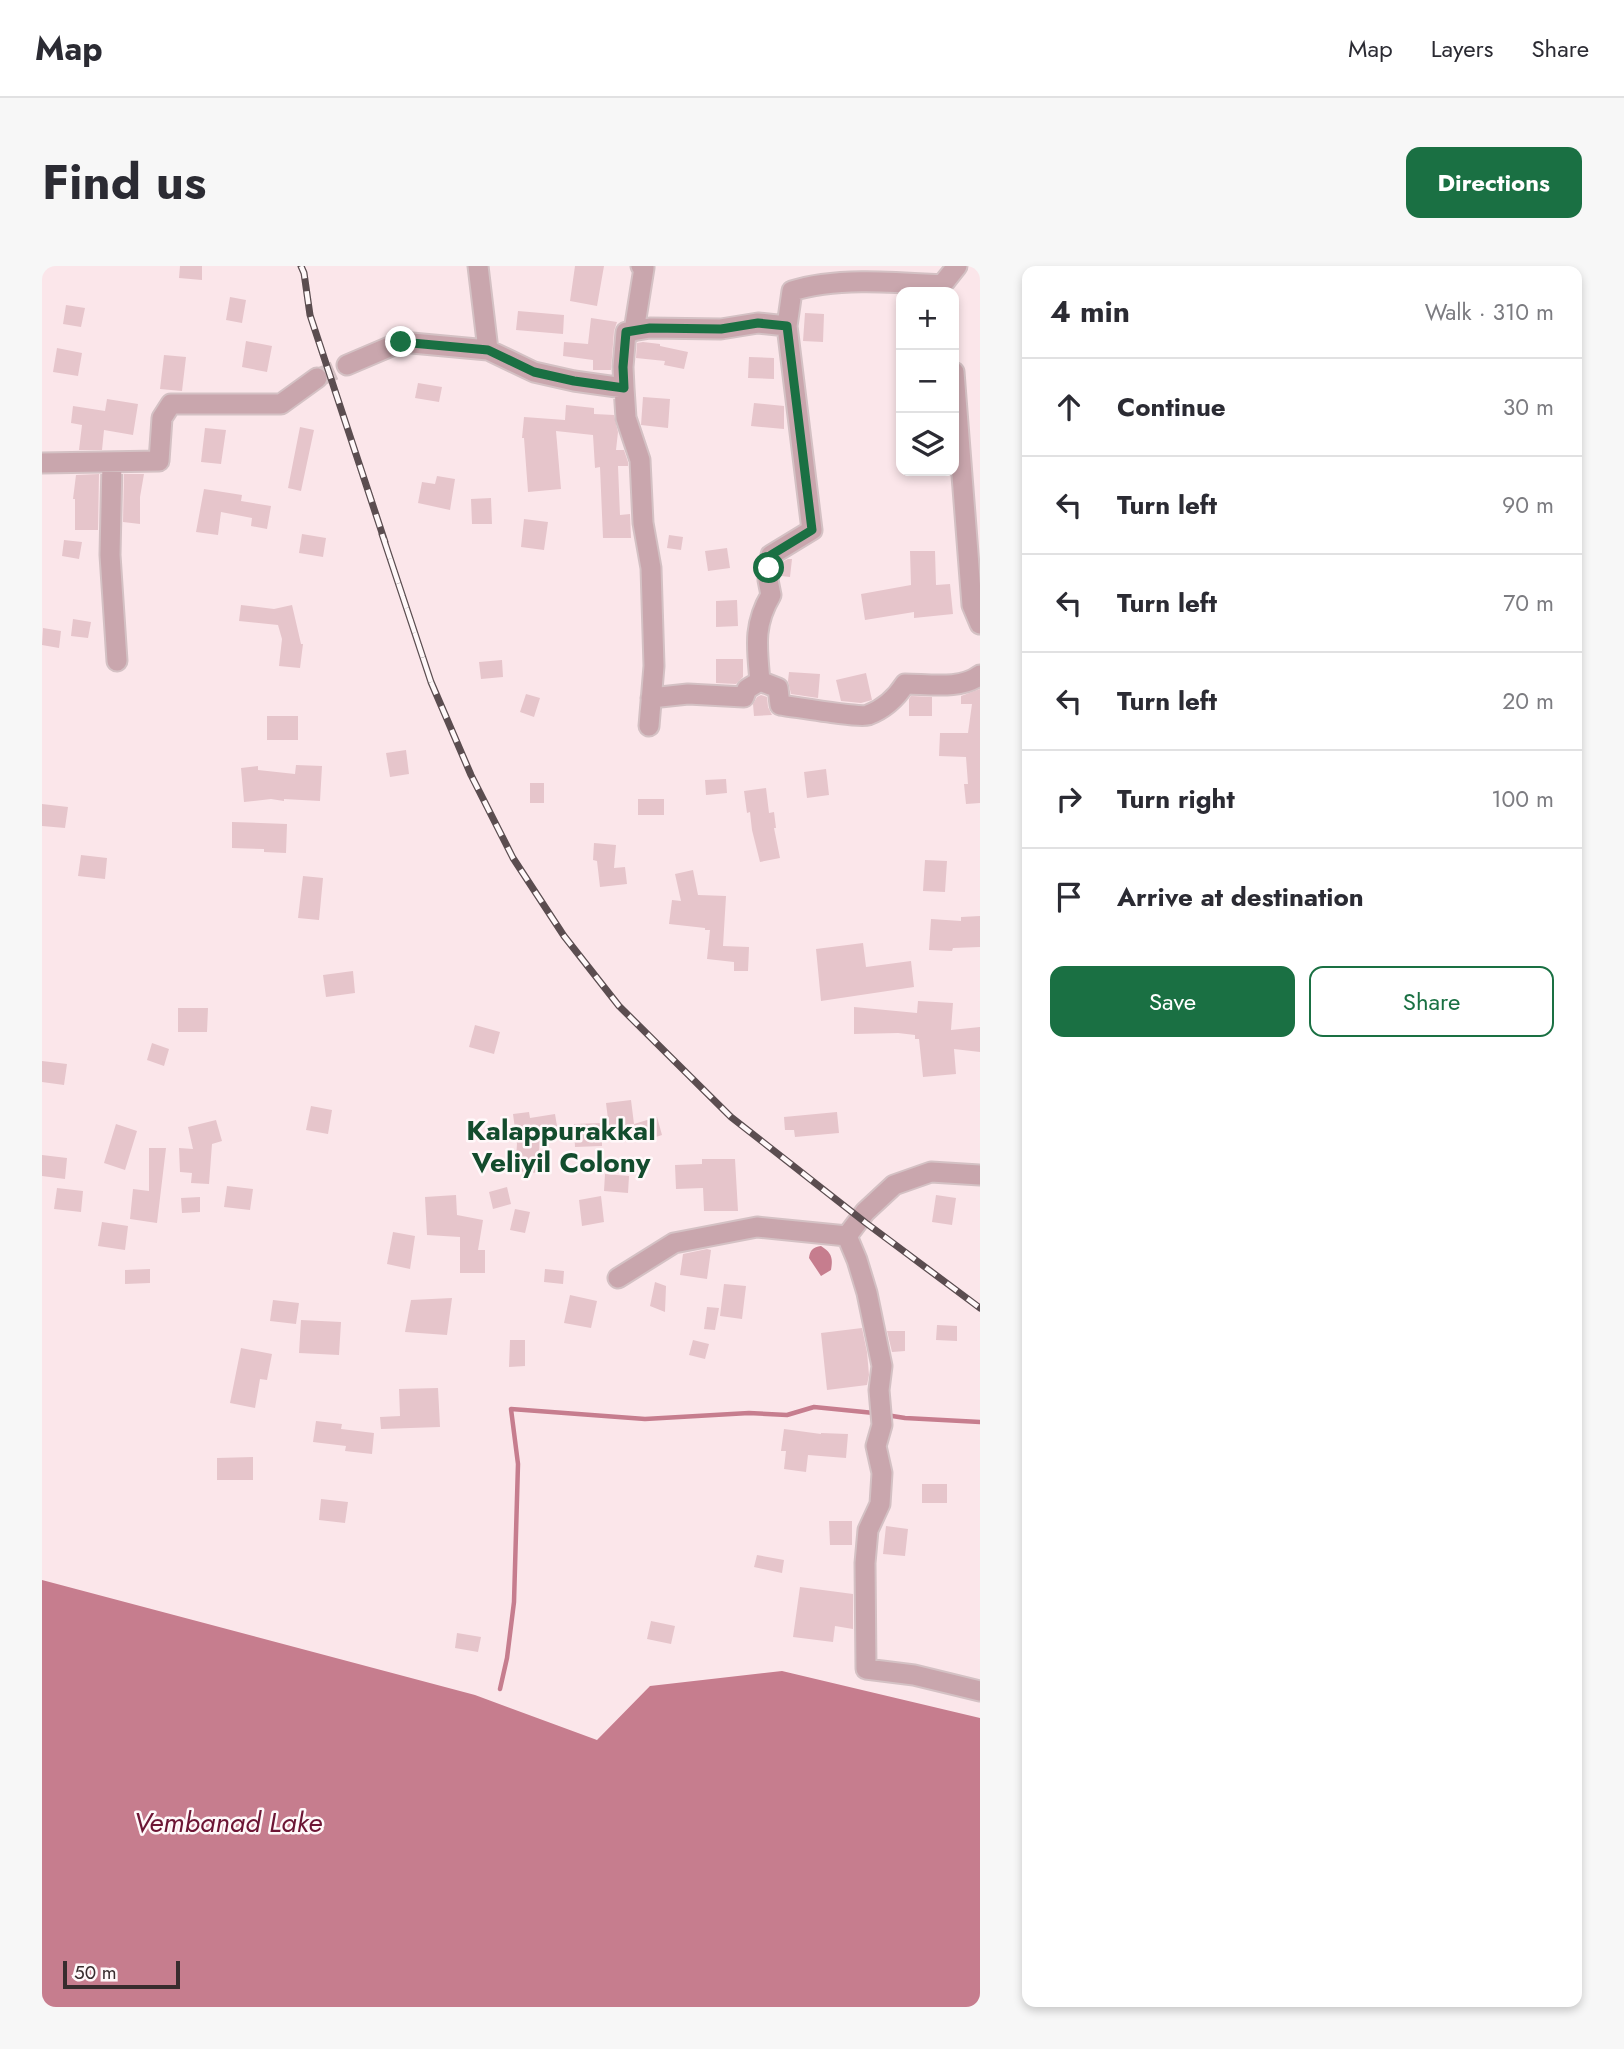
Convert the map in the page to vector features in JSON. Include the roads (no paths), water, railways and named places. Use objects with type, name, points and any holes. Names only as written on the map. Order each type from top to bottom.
[{"type":"street","points":[[478,266],[488,350]]},
{"type":"street","points":[[634,331],[644,268],[640,266]]},
{"type":"street","points":[[944,287],[957,266]]},
{"type":"street","points":[[760,681],[756,638],[763,609],[771,595],[768,580],[771,555],[812,530],[787,326],[792,292],[811,285],[845,283],[910,287]]},
{"type":"street","points":[[649,726],[654,666],[652,568],[643,523],[640,460],[626,418],[623,367],[626,332],[650,328],[721,329],[758,323],[787,326]]},
{"type":"street","points":[[347,365],[401,342],[488,350],[534,372],[624,388]]},
{"type":"street","points":[[42,463],[159,461],[162,418],[171,404],[281,404],[317,378]]},
{"type":"street","points":[[957,413],[972,605],[980,624]]},
{"type":"street","points":[[113,462],[110,555],[117,661]]},
{"type":"street","points":[[760,681],[778,688],[780,705],[864,716],[895,699],[905,684],[951,685],[974,680],[980,675]]},
{"type":"street","points":[[651,698],[688,694],[744,697],[747,690],[760,681]]},
{"type":"street","points":[[847,1236],[865,1212],[894,1185],[931,1171],[980,1175]]},
{"type":"street","points":[[618,1278],[674,1243],[757,1227],[847,1236]]},
{"type":"street","points":[[847,1236],[867,1293],[882,1366],[879,1390],[881,1414],[876,1446],[882,1473],[880,1504],[868,1530],[865,1563],[866,1669],[914,1675],[980,1691]]},
{"type":"water","points":[[821,1246],[830,1254],[832,1262],[831,1270],[821,1276],[809,1258],[812,1249]]},
{"type":"water","name":"Vembanad Lake","points":[[42,1580],[475,1695],[597,1740],[650,1686],[782,1671],[980,1718],[980,2007],[42,2007]]},
{"type":"waterway","points":[[500,1689],[514,1602],[518,1464],[511,1409],[645,1419],[749,1413],[787,1415],[814,1407],[874,1413]]},
{"type":"waterway","points":[[886,1415],[980,1422]]},
{"type":"tunnel","points":[[317,378],[347,365]]},
{"type":"railway","points":[[301,266],[310,315],[385,542]]},
{"type":"railway","points":[[431,682],[382,534],[431,682],[471,775],[513,858],[564,936],[619,1006],[731,1117],[980,1308]]},
{"type":"district","name":"Kalappurakkal Veliyil Colony","points":[[561,1146]]}]
